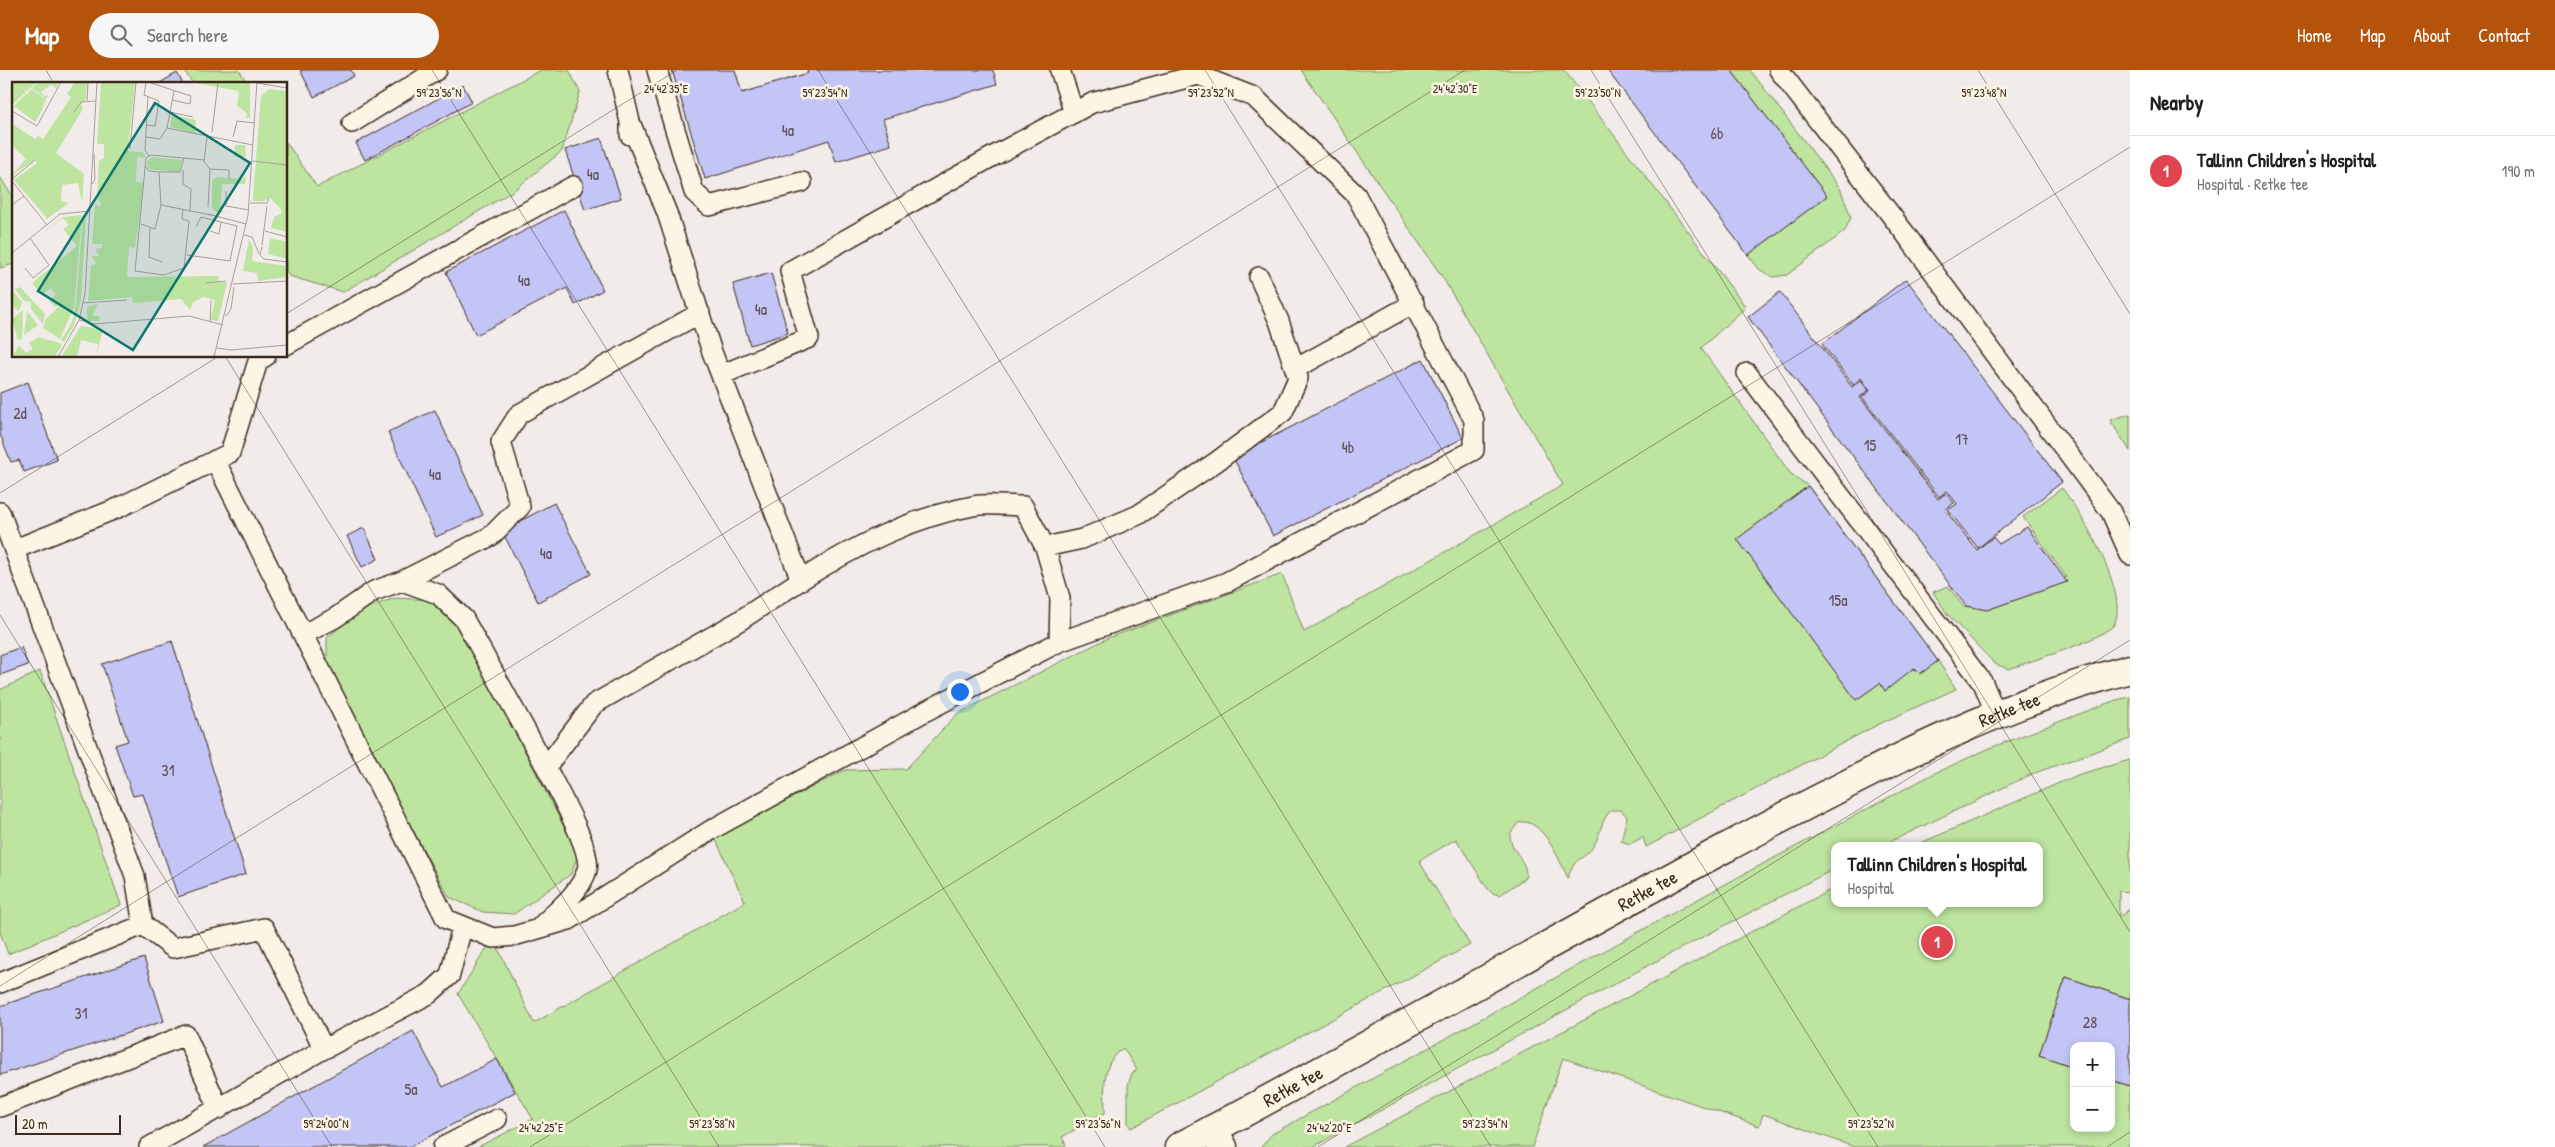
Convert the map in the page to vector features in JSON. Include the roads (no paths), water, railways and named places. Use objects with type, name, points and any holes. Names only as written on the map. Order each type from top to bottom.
[{"type":"street","name":"Retke tee","points":[[1179,1147],[1218,1138],[1504,971],[1634,898],[1816,800],[1918,748],[1996,714],[2081,682],[2130,668]]},
{"type":"lane","points":[[352,123],[437,70]]},
{"type":"lane","points":[[618,70],[630,122],[667,213],[721,375],[802,580]]},
{"type":"lane","points":[[657,70],[694,192],[709,206],[802,182]]},
{"type":"lane","points":[[1060,70],[1074,113]]},
{"type":"lane","points":[[1779,70],[1904,232],[2111,512],[2130,555]]},
{"type":"lane","points":[[216,460],[446,919],[493,938],[514,936],[569,920],[711,830],[926,711],[1059,642],[1227,582],[1474,450],[1474,420],[1414,302],[1356,195],[1254,97],[1198,75],[1092,103],[988,159],[790,271],[809,338],[721,375]]},
{"type":"lane","points":[[630,122],[630,149]]},
{"type":"lane","points":[[288,344],[573,186]]},
{"type":"lane","points":[[1045,548],[1082,539],[1138,515],[1216,462],[1283,412],[1298,378],[1280,321],[1259,276]]},
{"type":"lane","points":[[1295,369],[1414,302]]},
{"type":"lane","points":[[304,634],[335,618],[374,591],[402,582],[491,536],[520,507],[501,442],[519,414],[700,313]]},
{"type":"lane","points":[[15,548],[118,508],[230,453],[260,358]]},
{"type":"lane","points":[[1747,372],[1983,683],[1996,714]]},
{"type":"lane","points":[[546,767],[594,704],[739,621],[848,550],[913,522],[975,506],[1023,506],[1045,548],[1060,598],[1059,642]]},
{"type":"lane","points":[[0,512],[15,548],[135,876],[143,925],[173,948],[264,928],[324,1049]]},
{"type":"lane","points":[[402,582],[438,594],[464,619],[546,767],[587,850],[587,870],[571,897],[538,929]]},
{"type":"lane","points":[[0,983],[143,925]]},
{"type":"lane","points":[[149,1147],[324,1049],[429,994],[450,974],[462,927]]},
{"type":"lane","points":[[0,1107],[186,1035],[219,1109]]},
{"type":"lane","points":[[443,1147],[498,1119]]},
{"type":"place","name":"Tallinn Children's Hospital","points":[[1937,942]]}]
